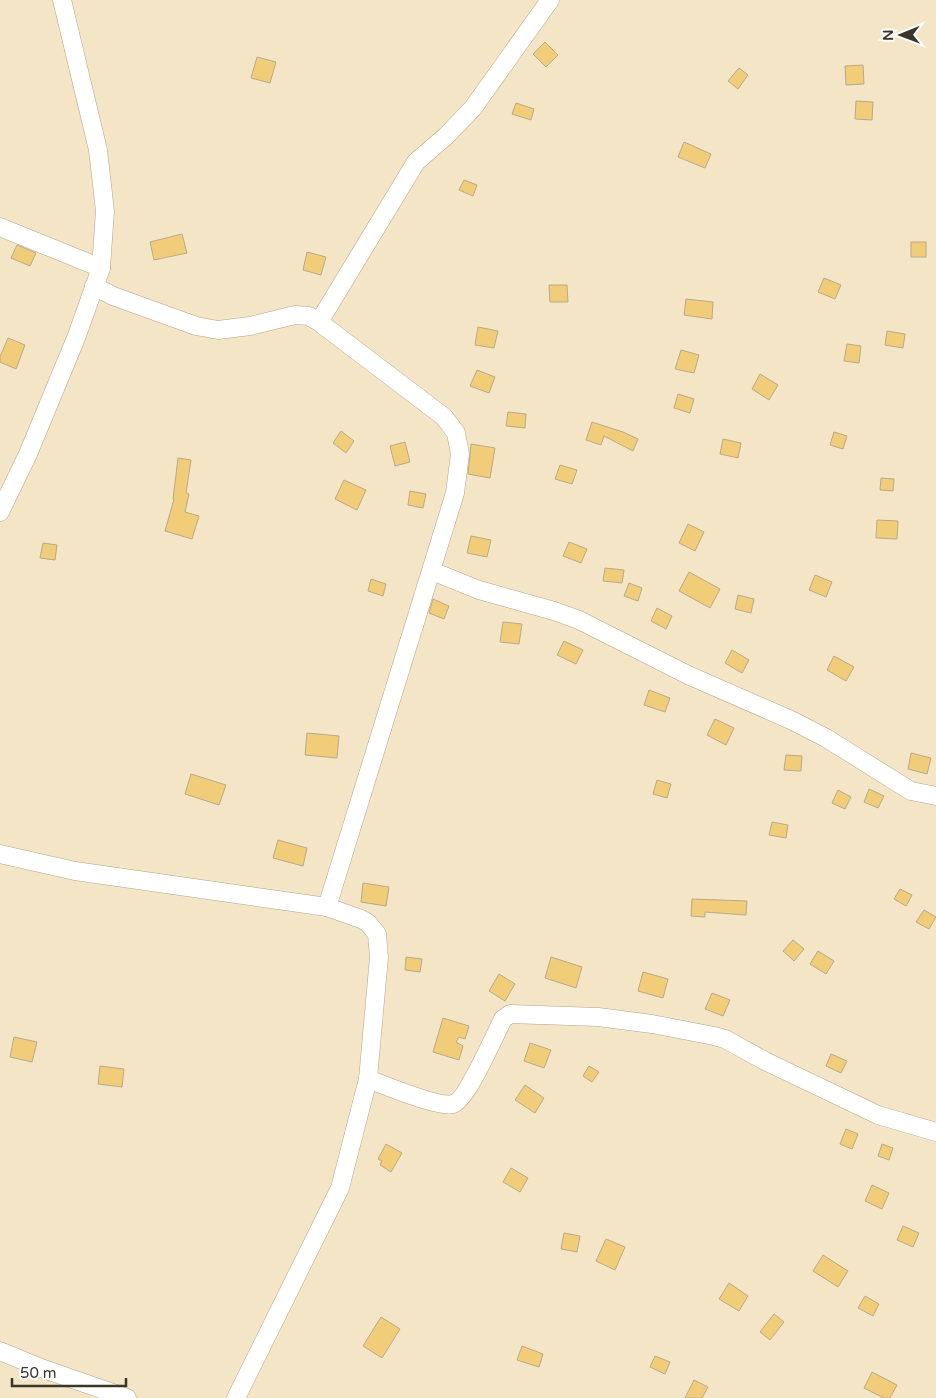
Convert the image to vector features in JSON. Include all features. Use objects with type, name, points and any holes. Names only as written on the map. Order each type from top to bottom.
[{"type":"street","points":[[0,512],[28,454],[69,356],[100,268],[105,212],[98,150],[62,0]]},
{"type":"street","points":[[319,322],[416,162],[446,136],[473,108],[550,0]]},
{"type":"street","points":[[0,227],[100,268]]},
{"type":"street","points":[[94,286],[113,296],[196,326],[218,330],[250,326],[295,315],[309,316],[444,417],[456,433],[460,454],[456,493],[327,907]]},
{"type":"street","points":[[432,571],[479,590],[579,620],[688,675],[826,738],[912,791],[936,796]]},
{"type":"street","points":[[0,854],[75,871],[327,907],[361,919],[368,923],[377,934],[379,957],[368,1079],[340,1188],[236,1398]]},
{"type":"street","points":[[368,1079],[440,1104],[455,1104],[460,1100],[470,1084],[503,1020],[510,1014],[598,1017],[702,1032],[725,1039],[765,1061],[878,1115],[936,1132]]},
{"type":"street","points":[[0,1351],[41,1368],[127,1398]]},
{"type":"building","points":[[545,42],[558,55],[546,67],[533,54]]},
{"type":"building","points":[[257,57],[276,62],[270,83],[251,78]]},
{"type":"building","points":[[863,65],[864,84],[846,85],[845,66]]},
{"type":"building","points":[[739,68],[748,75],[738,89],[728,81]]},
{"type":"building","points":[[856,101],[873,102],[872,120],[855,119]]},
{"type":"building","points":[[516,103],[534,109],[531,120],[512,114]]},
{"type":"building","points":[[684,142],[711,154],[705,168],[678,157]]},
{"type":"building","points":[[464,180],[477,185],[473,196],[459,190]]},
{"type":"building","points":[[182,234],[187,253],[154,260],[150,242]]},
{"type":"building","points":[[911,242],[926,242],[926,257],[911,257]]},
{"type":"building","points":[[17,245],[36,253],[30,266],[11,258]]},
{"type":"building","points":[[307,252],[326,257],[321,275],[303,270]]},
{"type":"building","points":[[824,278],[841,285],[835,299],[818,292]]},
{"type":"building","points":[[549,285],[567,285],[568,302],[550,302]]},
{"type":"building","points":[[686,299],[713,302],[712,319],[684,315]]},
{"type":"building","points":[[478,327],[498,331],[494,348],[475,345]]},
{"type":"building","points":[[887,331],[905,334],[903,348],[885,345]]},
{"type":"building","points":[[8,338],[25,345],[16,369],[0,362],[0,357]]},
{"type":"building","points":[[847,344],[861,346],[859,363],[844,361]]},
{"type":"building","points":[[681,350],[699,355],[694,373],[675,369]]},
{"type":"building","points":[[477,370],[495,377],[489,393],[470,386]]},
{"type":"building","points":[[760,374],[778,385],[769,400],[752,389]]},
{"type":"building","points":[[678,394],[694,399],[690,413],[674,408]]},
{"type":"building","points":[[508,412],[526,414],[525,428],[506,426]]},
{"type":"building","points":[[592,422],[638,439],[633,451],[604,436],[601,445],[586,440]]},
{"type":"building","points":[[341,431],[354,441],[346,453],[333,443]]},
{"type":"building","points":[[834,432],[847,436],[843,449],[830,445]]},
{"type":"building","points":[[723,439],[741,443],[738,458],[720,454]]},
{"type":"building","points":[[405,442],[410,462],[395,466],[390,446]]},
{"type":"building","points":[[471,444],[495,448],[490,478],[468,474]]},
{"type":"building","points":[[178,458],[191,460],[186,493],[189,494],[185,512],[199,516],[192,539],[165,531],[174,499]]},
{"type":"building","points":[[560,465],[577,470],[572,484],[555,479]]},
{"type":"building","points":[[881,478],[894,479],[893,491],[880,490]]},
{"type":"building","points":[[344,480],[366,490],[357,510],[335,499]]},
{"type":"building","points":[[410,491],[426,494],[423,508],[408,505]]},
{"type":"building","points":[[877,520],[898,521],[897,539],[876,538]]},
{"type":"building","points":[[688,524],[704,532],[695,551],[679,543]]},
{"type":"building","points":[[471,536],[491,540],[487,557],[467,553]]},
{"type":"building","points":[[569,542],[587,549],[581,563],[563,556]]},
{"type":"building","points":[[43,543],[57,545],[55,560],[40,558]]},
{"type":"building","points":[[605,568],[624,570],[622,583],[603,581]]},
{"type":"building","points":[[689,572],[720,589],[710,608],[679,591]]},
{"type":"building","points":[[815,575],[832,582],[826,597],[809,590]]},
{"type":"building","points":[[371,579],[386,584],[383,596],[368,591]]},
{"type":"building","points":[[629,583],[642,588],[638,601],[624,596]]},
{"type":"building","points":[[738,595],[754,599],[751,613],[735,609]]},
{"type":"building","points":[[433,599],[449,606],[444,619],[429,613]]},
{"type":"building","points":[[657,608],[672,616],[666,629],[651,621]]},
{"type":"building","points":[[503,622],[522,624],[519,644],[500,642]]},
{"type":"building","points":[[564,641],[583,650],[576,664],[557,655]]},
{"type":"building","points":[[732,650],[749,660],[742,673],[725,663]]},
{"type":"building","points":[[834,656],[854,667],[846,681],[827,670]]},
{"type":"building","points":[[649,690],[670,698],[665,712],[644,705]]},
{"type":"building","points":[[715,719],[734,728],[726,745],[707,735]]},
{"type":"building","points":[[307,733],[339,736],[337,758],[305,755]]},
{"type":"building","points":[[911,753],[931,758],[927,774],[908,769]]},
{"type":"building","points":[[786,755],[802,756],[801,771],[784,770]]},
{"type":"building","points":[[191,774],[226,785],[219,805],[185,794]]},
{"type":"building","points":[[657,780],[671,784],[667,798],[653,794]]},
{"type":"building","points":[[869,789],[884,796],[878,808],[864,802]]},
{"type":"building","points":[[838,790],[851,797],[845,809],[832,803]]},
{"type":"building","points":[[772,822],[788,825],[786,838],[769,835]]},
{"type":"building","points":[[278,840],[307,848],[303,866],[273,858]]},
{"type":"building","points":[[363,883],[389,887],[386,906],[361,902]]},
{"type":"building","points":[[900,889],[912,895],[906,906],[894,899]]},
{"type":"building","points":[[692,899],[747,901],[746,915],[705,912],[705,917],[691,916]]},
{"type":"building","points":[[924,910],[936,917],[929,929],[916,922]]},
{"type":"building","points":[[793,940],[804,949],[794,961],[783,951]]},
{"type":"building","points":[[818,951],[834,961],[826,974],[810,964]]},
{"type":"building","points":[[406,957],[422,959],[420,972],[405,970]]},
{"type":"building","points":[[551,957],[582,967],[576,988],[545,978]]},
{"type":"building","points":[[643,972],[668,979],[663,998],[638,991]]},
{"type":"building","points":[[499,974],[515,984],[505,1001],[489,991]]},
{"type":"building","points":[[712,993],[730,1000],[723,1016],[705,1009]]},
{"type":"building","points":[[443,1018],[469,1026],[465,1039],[459,1037],[456,1042],[463,1046],[459,1060],[433,1052]]},
{"type":"building","points":[[14,1037],[37,1042],[32,1062],[10,1057]]},
{"type":"building","points":[[530,1043],[551,1050],[544,1068],[524,1061]]},
{"type":"building","points":[[831,1054],[847,1061],[841,1073],[826,1066]]},
{"type":"building","points":[[100,1066],[124,1069],[122,1087],[98,1084]]},
{"type":"building","points":[[589,1066],[599,1072],[592,1082],[583,1076]]},
{"type":"building","points":[[525,1085],[544,1098],[535,1113],[515,1100]]},
{"type":"building","points":[[846,1129],[858,1134],[852,1149],[840,1144]]},
{"type":"building","points":[[386,1144],[402,1153],[391,1172],[380,1165],[382,1161],[378,1159]]},
{"type":"building","points":[[882,1144],[893,1148],[889,1160],[878,1156]]},
{"type":"building","points":[[511,1168],[528,1178],[520,1192],[503,1182]]},
{"type":"building","points":[[872,1185],[889,1193],[882,1209],[865,1201]]},
{"type":"building","points":[[903,1226],[919,1233],[913,1247],[897,1240]]},
{"type":"building","points":[[564,1233],[580,1236],[577,1252],[561,1249]]},
{"type":"building","points":[[606,1239],[625,1247],[615,1270],[596,1261]]},
{"type":"building","points":[[823,1255],[848,1271],[838,1287],[813,1271]]},
{"type":"building","points":[[729,1283],[748,1296],[739,1311],[719,1299]]},
{"type":"building","points":[[865,1296],[879,1304],[873,1316],[858,1308]]},
{"type":"building","points":[[774,1314],[784,1322],[770,1340],[760,1332]]},
{"type":"building","points":[[381,1317],[400,1329],[382,1358],[363,1346]]},
{"type":"building","points":[[522,1346],[543,1354],[539,1367],[517,1360]]},
{"type":"building","points":[[655,1356],[670,1362],[665,1374],[650,1367]]},
{"type":"building","points":[[872,1372],[897,1385],[890,1398],[884,1398],[864,1388]]},
{"type":"building","points":[[694,1380],[708,1387],[702,1398],[685,1398]]}]
